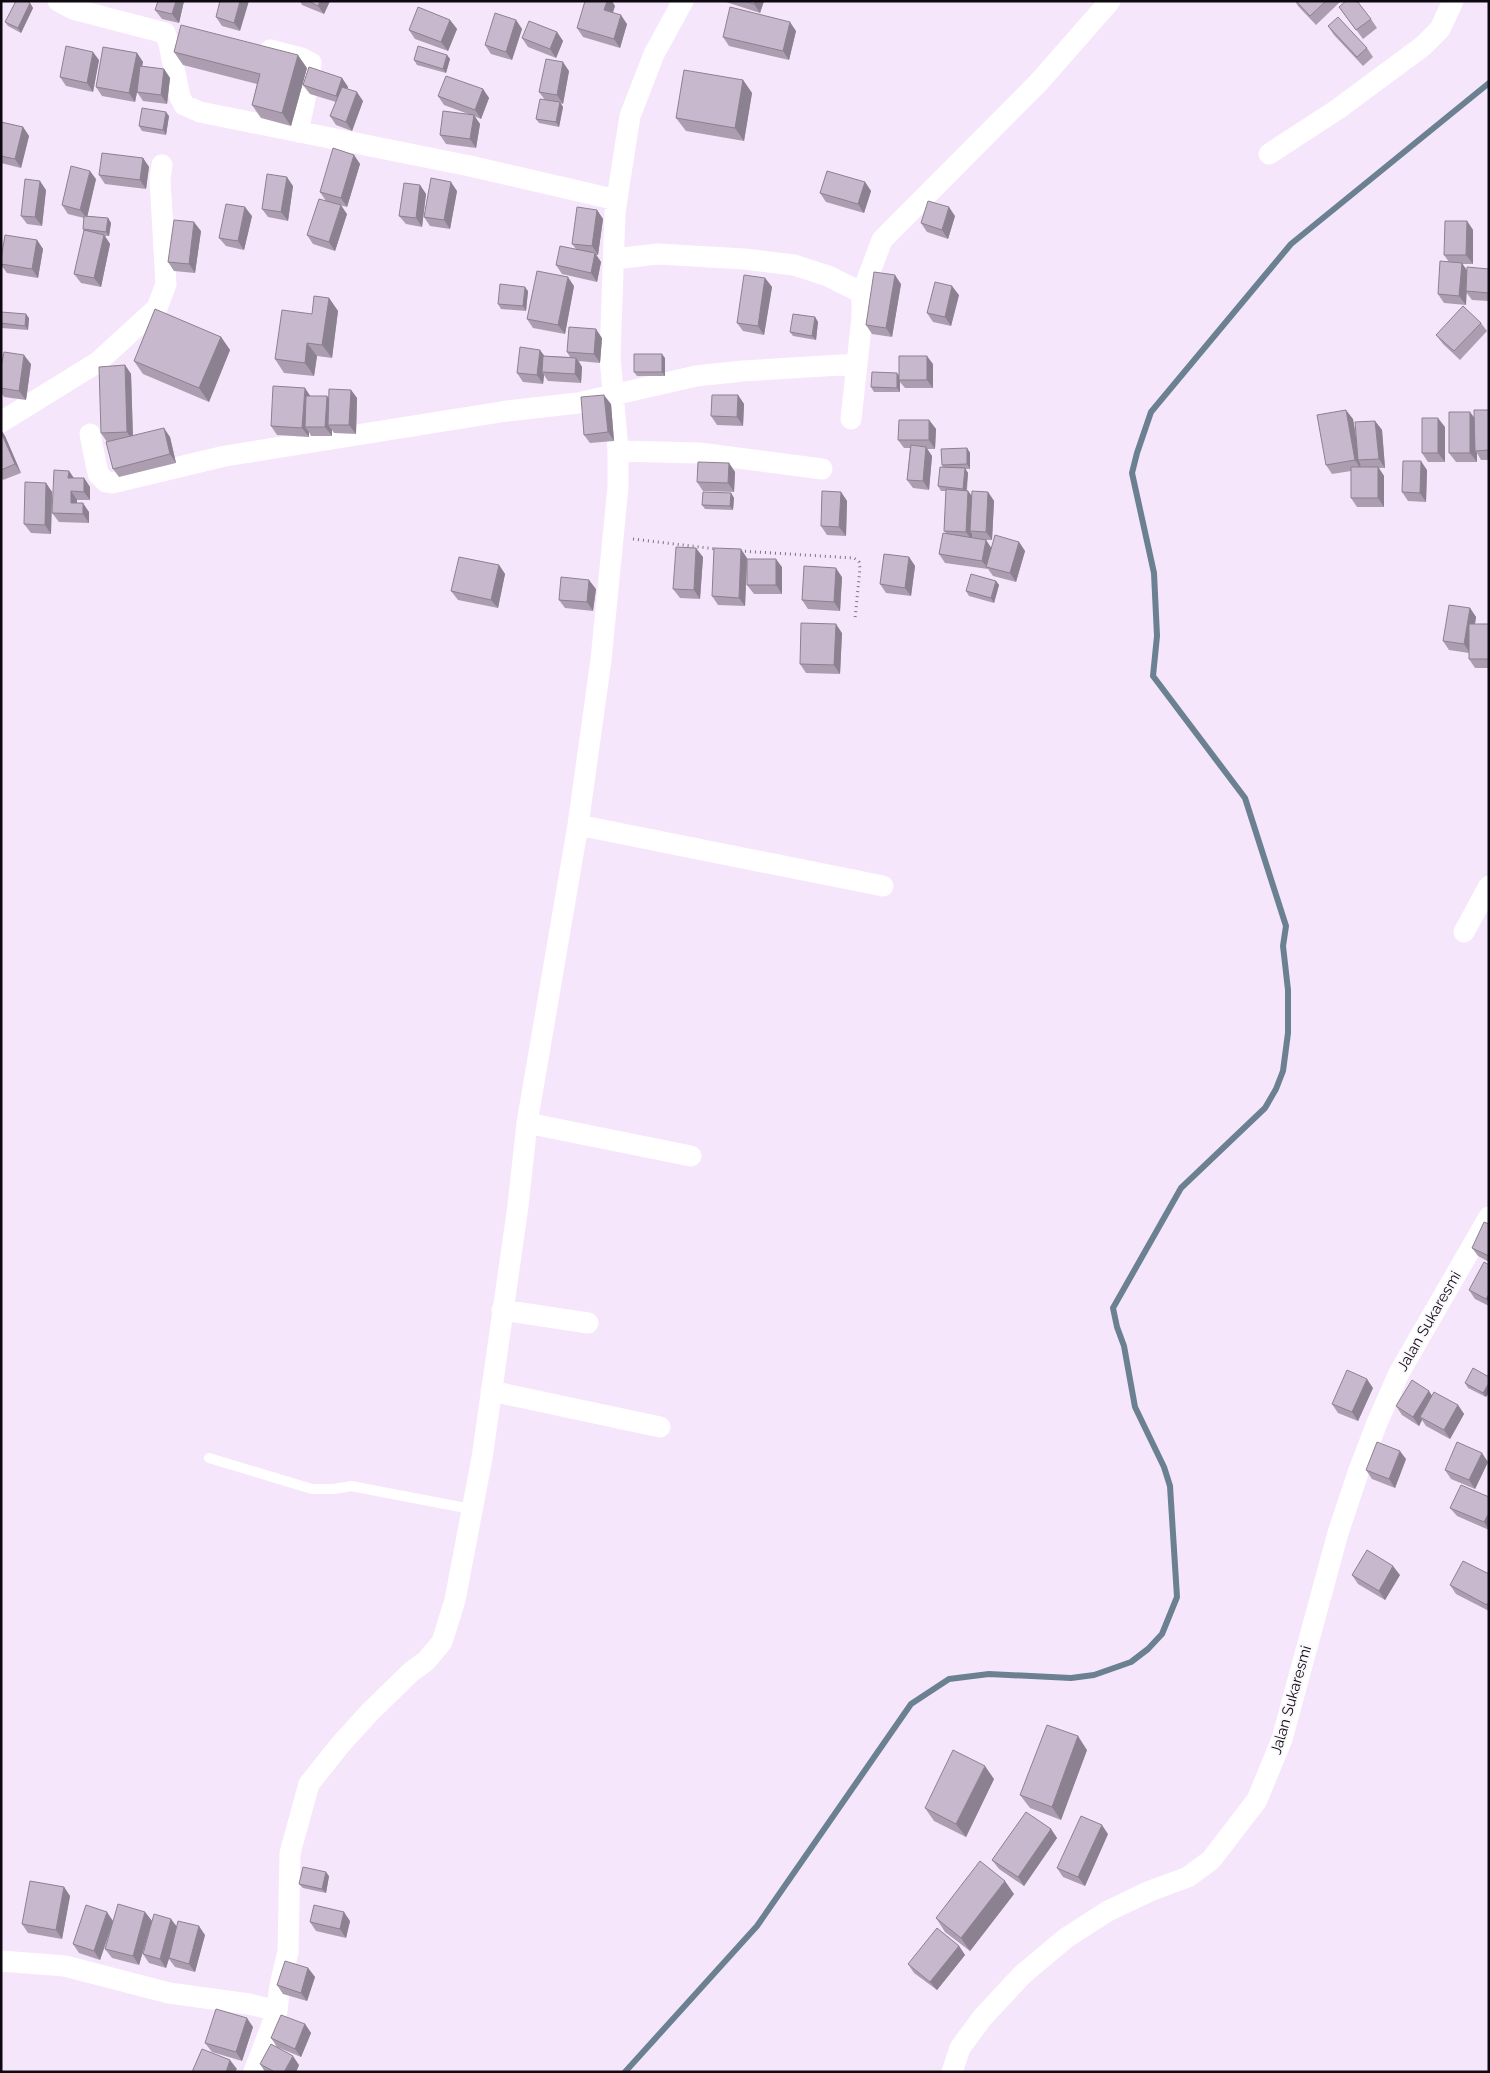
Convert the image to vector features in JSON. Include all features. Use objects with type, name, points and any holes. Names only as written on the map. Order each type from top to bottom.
[{"type":"street","points":[[58,1],[73,9],[131,26],[174,32],[169,44],[180,97],[184,105],[200,112],[470,166],[617,200]]},
{"type":"street","points":[[254,2072],[277,2011],[280,1985],[288,1952],[290,1853],[309,1784],[363,1719],[411,1672],[426,1661],[442,1642],[455,1600],[482,1458],[518,1206],[527,1123],[578,825],[601,660],[618,487],[618,451],[610,357],[617,200],[630,116],[654,54],[683,1]]},
{"type":"street","points":[[851,419],[862,317],[862,293],[882,240],[969,155],[1039,82],[1110,1]]},
{"type":"street","points":[[1269,154],[1338,109],[1423,46],[1440,29],[1453,1]]},
{"type":"street","points":[[247,44],[302,58],[311,63],[298,132]]},
{"type":"street","points":[[1,422],[98,362],[157,308],[166,284],[160,198],[162,165]]},
{"type":"street","points":[[614,259],[658,254],[744,259],[794,265],[828,276],[862,293]]},
{"type":"street","points":[[90,434],[98,474],[106,482],[112,483],[225,456],[507,411],[578,403],[705,375],[857,364]]},
{"type":"street","points":[[618,451],[699,453],[822,469]]},
{"type":"street","points":[[578,825],[883,886]]},
{"type":"street","points":[[1464,932],[1489,886]]},
{"type":"street","points":[[527,1123],[690,1156]]},
{"type":"street","name":"Jalan Sukaresmi","points":[[952,2072],[960,2048],[982,2018],[1022,1975],[1066,1938],[1108,1912],[1150,1891],[1188,1877],[1211,1860],[1257,1800],[1282,1739],[1338,1534],[1377,1423],[1399,1373],[1489,1217]]},
{"type":"street","points":[[502,1310],[588,1323]]},
{"type":"street","points":[[491,1391],[660,1427]]},
{"type":"street","points":[[1,1961],[65,1966],[169,1993],[249,2004],[277,2011]]},
{"type":"lane","points":[[209,1458],[312,1489],[334,1489],[351,1486],[471,1509]]},
{"type":"path","points":[[613,537],[724,550]]},
{"type":"path","points":[[734,551],[854,558],[859,562],[860,568],[855,619]]},
{"type":"building","points":[[16,1],[27,1],[30,3],[18,28],[5,22]]},
{"type":"building","points":[[158,1],[176,1],[172,14],[155,10]]},
{"type":"building","points":[[220,1],[240,1],[234,23],[216,17]]},
{"type":"building","points":[[308,1],[320,1],[318,6]]},
{"type":"building","points":[[585,1],[607,1],[604,10],[621,15],[614,39],[577,28]]},
{"type":"building","points":[[744,1],[755,1],[754,4]]},
{"type":"building","points":[[1296,1],[1326,1],[1310,16]]},
{"type":"building","points":[[1346,1],[1357,1],[1371,19],[1356,30],[1339,7]]},
{"type":"building","points":[[418,7],[450,20],[441,42],[409,30]]},
{"type":"building","points":[[730,7],[790,22],[783,51],[723,37]]},
{"type":"building","points":[[495,13],[516,20],[506,52],[485,45]]},
{"type":"building","points":[[1338,17],[1367,48],[1357,57],[1328,26]]},
{"type":"building","points":[[529,21],[557,32],[550,49],[522,38]]},
{"type":"building","points":[[181,25],[298,55],[282,113],[252,105],[260,74],[174,52]]},
{"type":"building","points":[[66,46],[93,52],[87,83],[60,77]]},
{"type":"building","points":[[418,46],[447,55],[443,69],[414,60]]},
{"type":"building","points":[[103,47],[137,53],[129,93],[96,87]]},
{"type":"building","points":[[546,59],[563,62],[557,95],[539,92]]},
{"type":"building","points":[[140,66],[164,69],[161,95],[137,92]]},
{"type":"building","points":[[309,67],[342,78],[336,96],[303,85]]},
{"type":"building","points":[[684,70],[743,80],[735,128],[676,118]]},
{"type":"building","points":[[446,76],[483,89],[475,110],[438,96]]},
{"type":"building","points":[[342,87],[357,92],[346,122],[330,116]]},
{"type":"building","points":[[540,99],[560,102],[556,122],[536,119]]},
{"type":"building","points":[[142,108],[166,112],[163,130],[139,126]]},
{"type":"building","points":[[443,111],[474,115],[470,139],[440,135]]},
{"type":"building","points":[[1,122],[23,127],[15,159],[1,156]]},
{"type":"building","points":[[333,148],[354,155],[341,198],[320,192]]},
{"type":"building","points":[[102,153],[143,158],[140,180],[99,175]]},
{"type":"building","points":[[71,166],[90,171],[80,210],[62,205]]},
{"type":"building","points":[[827,171],[865,182],[858,204],[820,193]]},
{"type":"building","points":[[267,174],[287,177],[281,212],[262,209]]},
{"type":"building","points":[[431,178],[451,182],[444,220],[424,217]]},
{"type":"building","points":[[25,179],[40,181],[35,217],[21,216]]},
{"type":"building","points":[[404,183],[420,185],[416,218],[399,216]]},
{"type":"building","points":[[319,199],[341,205],[329,242],[307,235]]},
{"type":"building","points":[[928,201],[949,207],[942,230],[921,223]]},
{"type":"building","points":[[226,204],[245,207],[238,241],[219,238]]},
{"type":"building","points":[[577,207],[597,210],[592,246],[572,244]]},
{"type":"building","points":[[84,216],[108,218],[106,232],[83,229]]},
{"type":"building","points":[[174,220],[194,222],[189,264],[168,262]]},
{"type":"building","points":[[1445,221],[1467,221],[1466,255],[1444,255]]},
{"type":"building","points":[[84,230],[104,235],[94,278],[74,274]]},
{"type":"building","points":[[5,235],[37,240],[32,269],[1,264]]},
{"type":"building","points":[[560,246],[595,253],[591,273],[556,265]]},
{"type":"building","points":[[1440,261],[1462,263],[1459,296],[1438,294]]},
{"type":"building","points":[[1467,267],[1489,269],[1489,293],[1466,291]]},
{"type":"building","points":[[537,271],[568,277],[558,325],[527,319]]},
{"type":"building","points":[[874,272],[895,275],[886,328],[866,325]]},
{"type":"building","points":[[744,275],[765,278],[758,326],[737,323]]},
{"type":"building","points":[[935,282],[952,286],[945,317],[927,313]]},
{"type":"building","points":[[500,284],[525,287],[523,306],[498,304]]},
{"type":"building","points":[[314,296],[329,298],[322,345],[307,343],[305,363],[275,359],[282,310],[312,314]]},
{"type":"building","points":[[1463,306],[1481,323],[1454,351],[1436,335]]},
{"type":"building","points":[[155,309],[221,337],[199,388],[134,361]]},
{"type":"building","points":[[1,312],[26,314],[25,326],[1,323]]},
{"type":"building","points":[[793,314],[815,317],[812,336],[790,332]]},
{"type":"building","points":[[569,327],[596,329],[594,354],[567,352]]},
{"type":"building","points":[[520,347],[540,350],[537,375],[517,373]]},
{"type":"building","points":[[4,352],[24,355],[19,391],[1,388],[1,367]]},
{"type":"building","points":[[634,354],[662,354],[662,372],[634,372]]},
{"type":"building","points":[[543,356],[576,358],[575,374],[542,372]]},
{"type":"building","points":[[899,356],[927,356],[927,380],[899,380]]},
{"type":"building","points":[[125,365],[127,432],[101,433],[99,367]]},
{"type":"building","points":[[872,372],[897,373],[897,388],[871,387]]},
{"type":"building","points":[[273,386],[305,388],[302,428],[271,426]]},
{"type":"building","points":[[329,389],[351,390],[349,425],[328,425]]},
{"type":"building","points":[[604,395],[608,432],[584,435],[581,397]]},
{"type":"building","points":[[712,395],[738,395],[737,417],[711,416]]},
{"type":"building","points":[[306,396],[327,396],[325,427],[305,427]]},
{"type":"building","points":[[1346,410],[1355,460],[1326,465],[1317,415]]},
{"type":"building","points":[[1474,410],[1489,410],[1489,450],[1475,451]]},
{"type":"building","points":[[1449,412],[1470,412],[1470,453],[1449,453]]},
{"type":"building","points":[[1422,418],[1438,418],[1438,453],[1422,453]]},
{"type":"building","points":[[899,420],[929,420],[929,440],[898,440]]},
{"type":"building","points":[[1375,421],[1379,459],[1358,460],[1355,422]]},
{"type":"building","points":[[164,428],[170,454],[113,469],[106,442]]},
{"type":"building","points":[[1,432],[15,464],[1,470]]},
{"type":"building","points":[[911,445],[926,447],[923,481],[907,480]]},
{"type":"building","points":[[967,448],[967,464],[942,465],[941,449]]},
{"type":"building","points":[[1403,461],[1421,461],[1420,493],[1402,492]]},
{"type":"building","points":[[698,462],[729,463],[728,483],[697,482]]},
{"type":"building","points":[[940,467],[965,468],[963,489],[938,486]]},
{"type":"building","points":[[1351,467],[1378,467],[1378,498],[1351,498]]},
{"type":"building","points":[[54,470],[69,471],[68,478],[84,478],[84,492],[71,491],[71,503],[83,503],[83,514],[52,513]]},
{"type":"building","points":[[25,482],[46,483],[45,525],[24,524]]},
{"type":"building","points":[[946,489],[968,491],[966,532],[944,531]]},
{"type":"building","points":[[822,491],[841,492],[839,527],[821,526]]},
{"type":"building","points":[[972,491],[988,492],[986,532],[970,531]]},
{"type":"building","points":[[703,492],[731,493],[730,506],[702,505]]},
{"type":"building","points":[[943,533],[986,540],[982,561],[939,554]]},
{"type":"building","points":[[995,535],[1019,542],[1010,573],[986,567]]},
{"type":"building","points":[[676,547],[696,548],[694,590],[673,589]]},
{"type":"building","points":[[714,548],[741,549],[739,598],[712,596]]},
{"type":"building","points":[[884,554],[909,557],[905,588],[880,584]]},
{"type":"building","points":[[459,557],[499,565],[491,600],[451,591]]},
{"type":"building","points":[[747,559],[776,559],[776,585],[747,585]]},
{"type":"building","points":[[804,566],[836,568],[834,602],[802,600]]},
{"type":"building","points":[[971,574],[996,581],[991,598],[966,591]]},
{"type":"building","points":[[561,577],[589,580],[587,602],[559,600]]},
{"type":"building","points":[[1449,605],[1470,608],[1464,644],[1443,641]]},
{"type":"building","points":[[801,623],[836,624],[834,665],[800,664]]},
{"type":"building","points":[[1469,624],[1489,624],[1489,659],[1469,659]]},
{"type":"building","points":[[1484,1222],[1489,1224],[1489,1256],[1472,1248]]},
{"type":"building","points":[[1484,1262],[1489,1265],[1489,1294],[1486,1299],[1469,1290]]},
{"type":"building","points":[[1473,1368],[1489,1377],[1489,1383],[1483,1393],[1465,1383]]},
{"type":"building","points":[[1347,1370],[1367,1379],[1352,1412],[1332,1404]]},
{"type":"building","points":[[1412,1380],[1429,1391],[1413,1417],[1396,1406]]},
{"type":"building","points":[[1434,1392],[1458,1405],[1444,1430],[1420,1417]]},
{"type":"building","points":[[1377,1442],[1400,1451],[1389,1479],[1366,1470]]},
{"type":"building","points":[[1457,1442],[1482,1453],[1469,1480],[1445,1470]]},
{"type":"building","points":[[1461,1485],[1489,1497],[1489,1513],[1484,1522],[1450,1508]]},
{"type":"building","points":[[1367,1550],[1393,1566],[1379,1591],[1352,1575]]},
{"type":"building","points":[[1463,1561],[1489,1574],[1489,1602],[1487,1605],[1450,1585]]},
{"type":"building","points":[[1047,1725],[1078,1736],[1052,1807],[1020,1795]]},
{"type":"building","points":[[953,1750],[985,1766],[956,1824],[925,1808]]},
{"type":"building","points":[[1026,1812],[1051,1829],[1018,1877],[992,1860]]},
{"type":"building","points":[[1081,1816],[1102,1825],[1078,1877],[1057,1868]]},
{"type":"building","points":[[980,1861],[1005,1881],[961,1938],[936,1918]]},
{"type":"building","points":[[303,1867],[326,1872],[322,1889],[299,1884]]},
{"type":"building","points":[[30,1881],[64,1887],[56,1930],[22,1924]]},
{"type":"building","points":[[118,1904],[145,1912],[133,1956],[105,1949]]},
{"type":"building","points":[[86,1905],[107,1912],[94,1951],[73,1944]]},
{"type":"building","points":[[314,1905],[344,1912],[340,1929],[310,1922]]},
{"type":"building","points":[[154,1914],[171,1919],[160,1959],[143,1954]]},
{"type":"building","points":[[178,1921],[199,1926],[189,1964],[169,1958]]},
{"type":"building","points":[[937,1928],[959,1946],[930,1982],[908,1964]]},
{"type":"building","points":[[285,1961],[308,1968],[301,1993],[277,1985]]},
{"type":"building","points":[[216,2009],[247,2018],[236,2052],[205,2043]]},
{"type":"building","points":[[281,2015],[305,2024],[295,2049],[271,2038]]},
{"type":"building","points":[[271,2044],[293,2056],[284,2072],[275,2072],[260,2064]]},
{"type":"building","points":[[202,2049],[230,2060],[226,2072],[192,2072]]},
{"type":"waterway","points":[[625,2072],[757,1926],[911,1704],[949,1679],[989,1674],[1071,1678],[1094,1675],[1131,1662],[1148,1649],[1162,1634],[1177,1597],[1170,1486],[1164,1467],[1135,1407],[1124,1346],[1113,1308],[1181,1188],[1265,1108],[1276,1089],[1283,1071],[1288,1033],[1288,990],[1283,946],[1286,926],[1245,798],[1153,676],[1157,636],[1154,573],[1132,473],[1151,412],[1291,244],[1489,83]]}]
